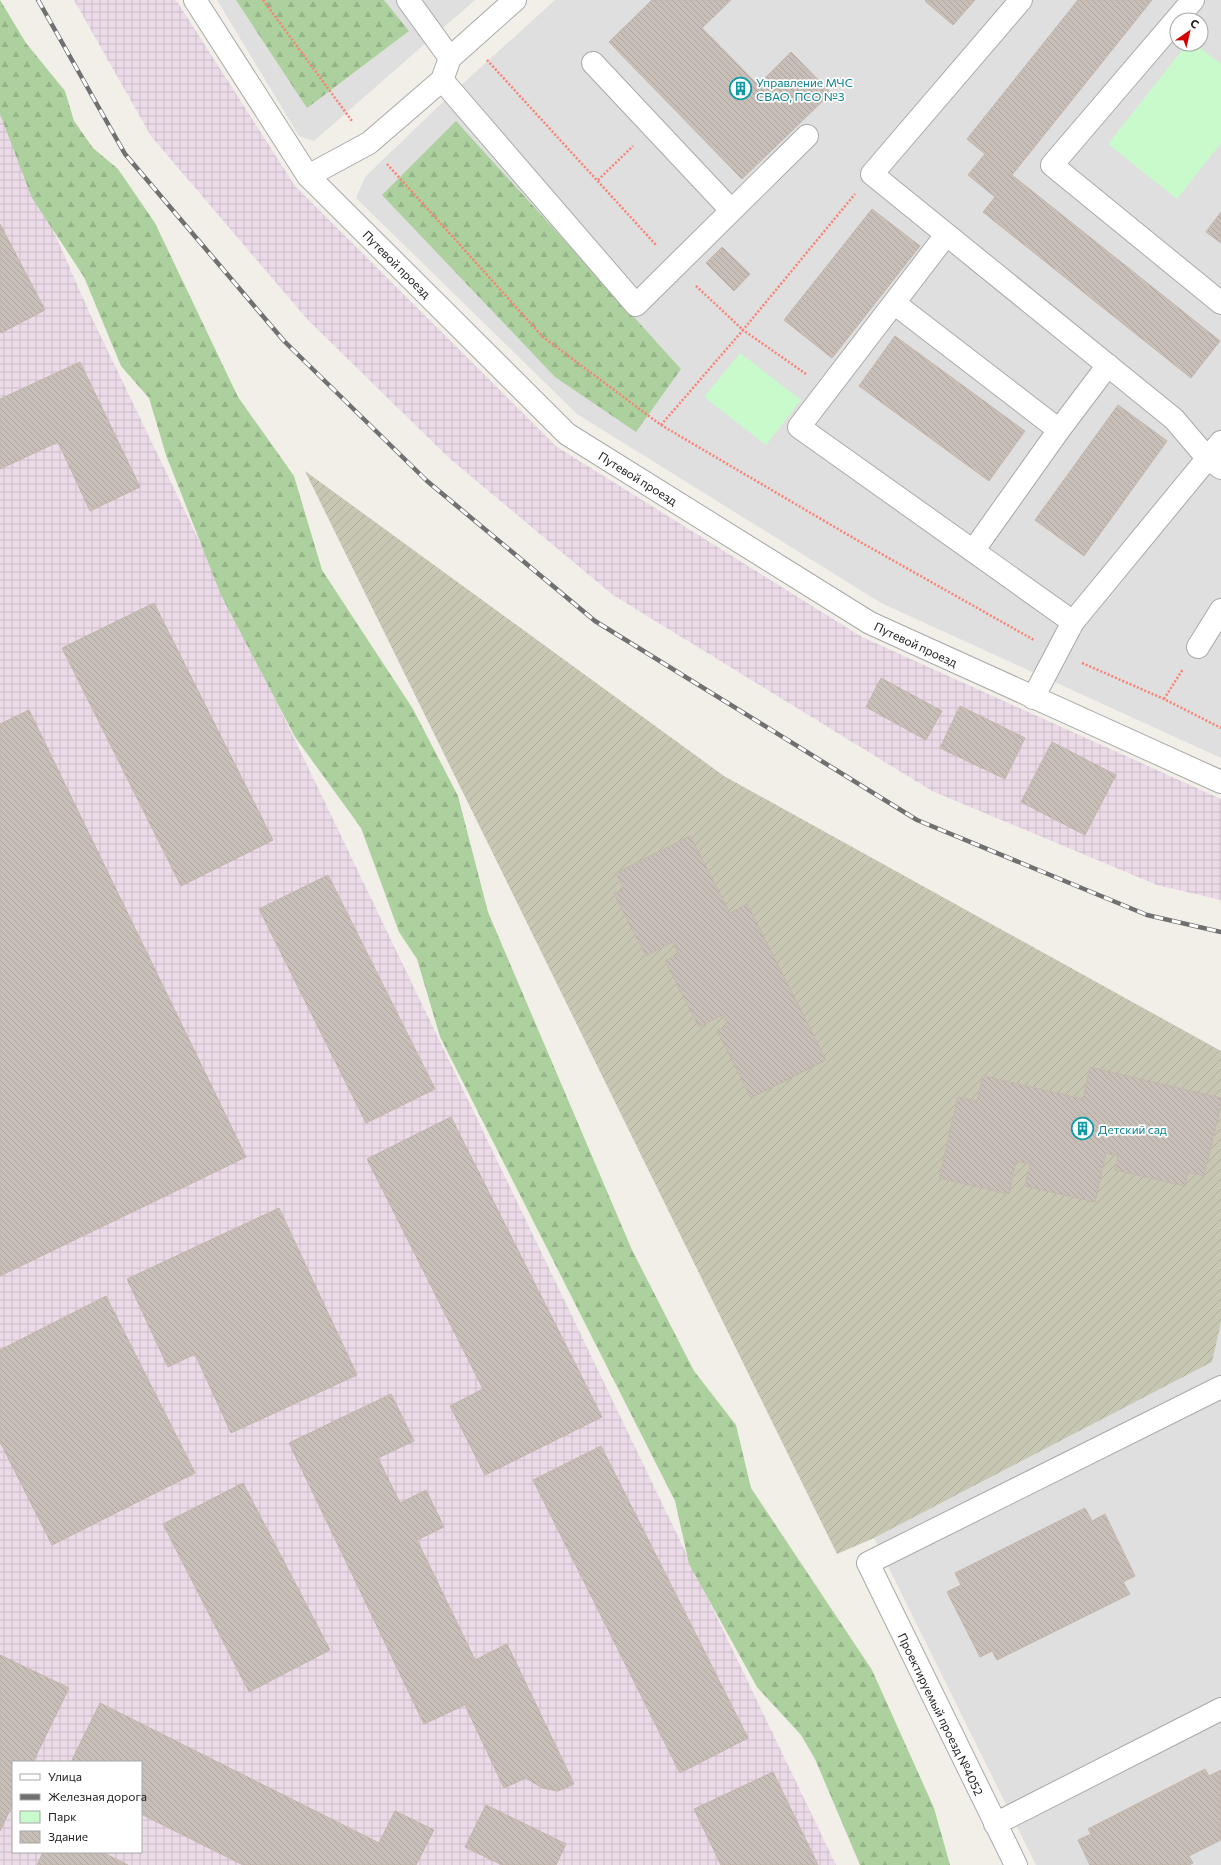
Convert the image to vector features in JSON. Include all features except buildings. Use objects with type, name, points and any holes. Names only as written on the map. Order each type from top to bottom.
[{"type":"street","name":"Путевой проезд","points":[[195,0],[308,176],[567,434],[870,623],[1221,782]]},
{"type":"street","points":[[408,0],[450,58]]},
{"type":"street","points":[[308,176],[368,143],[442,80],[450,58],[515,0]]},
{"type":"street","points":[[1021,0],[872,174],[1108,365],[1217,456],[1073,622],[1033,698]]},
{"type":"street","points":[[1193,0],[1052,165],[1221,303]]},
{"type":"street","points":[[593,63],[731,210]]},
{"type":"street","points":[[442,80],[636,305],[807,136]]},
{"type":"street","points":[[946,235],[800,427],[1073,622]]},
{"type":"street","points":[[894,303],[1059,430]]},
{"type":"street","points":[[973,551],[1059,430],[1108,365]]},
{"type":"street","points":[[1198,646],[1221,610]]},
{"type":"street","name":"Проектируемый проезд №4052","points":[[1016,1865],[868,1563],[1221,1387]]},
{"type":"street","points":[[995,1824],[1221,1709]]},
{"type":"path","points":[[263,0],[368,143],[543,337],[661,425],[854,540],[1056,652],[1164,699],[1221,728]]},
{"type":"path","points":[[470,41],[675,266],[743,330],[828,390]]},
{"type":"path","points":[[661,425],[743,330],[872,174]]},
{"type":"path","points":[[1164,699],[1198,646]]},
{"type":"shaded area","points":[[74,0],[176,0],[295,186],[557,447],[862,637],[1221,799],[1221,900],[1157,885],[932,791],[613,595],[449,458],[307,319],[151,136]]},
{"type":"shaded area","points":[[217,0],[475,0],[314,141],[299,136]]},
{"type":"shaded area","points":[[555,0],[1221,0],[1221,758],[881,603],[577,414],[356,198],[365,177],[447,98]]},
{"type":"shaded area","points":[[0,109],[90,314],[836,1865],[0,1865]]},
{"type":"shaded area","points":[[305,471],[724,776],[1221,1051],[1221,1323],[1212,1362],[874,1538],[837,1554]]},
{"type":"shaded area","points":[[1221,1323],[1221,1865],[1036,1865],[874,1538],[1212,1362]]},
{"type":"green space","points":[[0,0],[26,43],[65,91],[74,121],[93,148],[118,169],[155,223],[238,397],[294,476],[322,570],[413,709],[458,796],[488,912],[632,1250],[694,1371],[736,1425],[751,1488],[872,1670],[934,1808],[950,1865],[860,1865],[815,1759],[801,1735],[757,1687],[689,1564],[675,1501],[440,1037],[417,959],[399,932],[361,828],[295,737],[221,595],[166,455],[149,398],[121,366],[84,277],[32,198],[0,114]]},
{"type":"green space","points":[[236,0],[384,0],[409,31],[307,108]]},
{"type":"green space","points":[[1181,52],[1205,52],[1221,64],[1221,143],[1177,199],[1108,144]]},
{"type":"green space","points":[[456,121],[681,369],[636,432],[555,377],[382,195]]},
{"type":"green space","points":[[740,353],[801,400],[766,445],[704,397]]},
{"type":"railway","points":[[38,0],[125,154],[284,341],[427,481],[595,621],[917,820],[1147,915],[1221,932]]},
{"type":"place","name":"Управление МЧС СВАО, ПСО №3","points":[[741,89]]},
{"type":"place","name":"Детский сад","points":[[1083,1129]]}]
